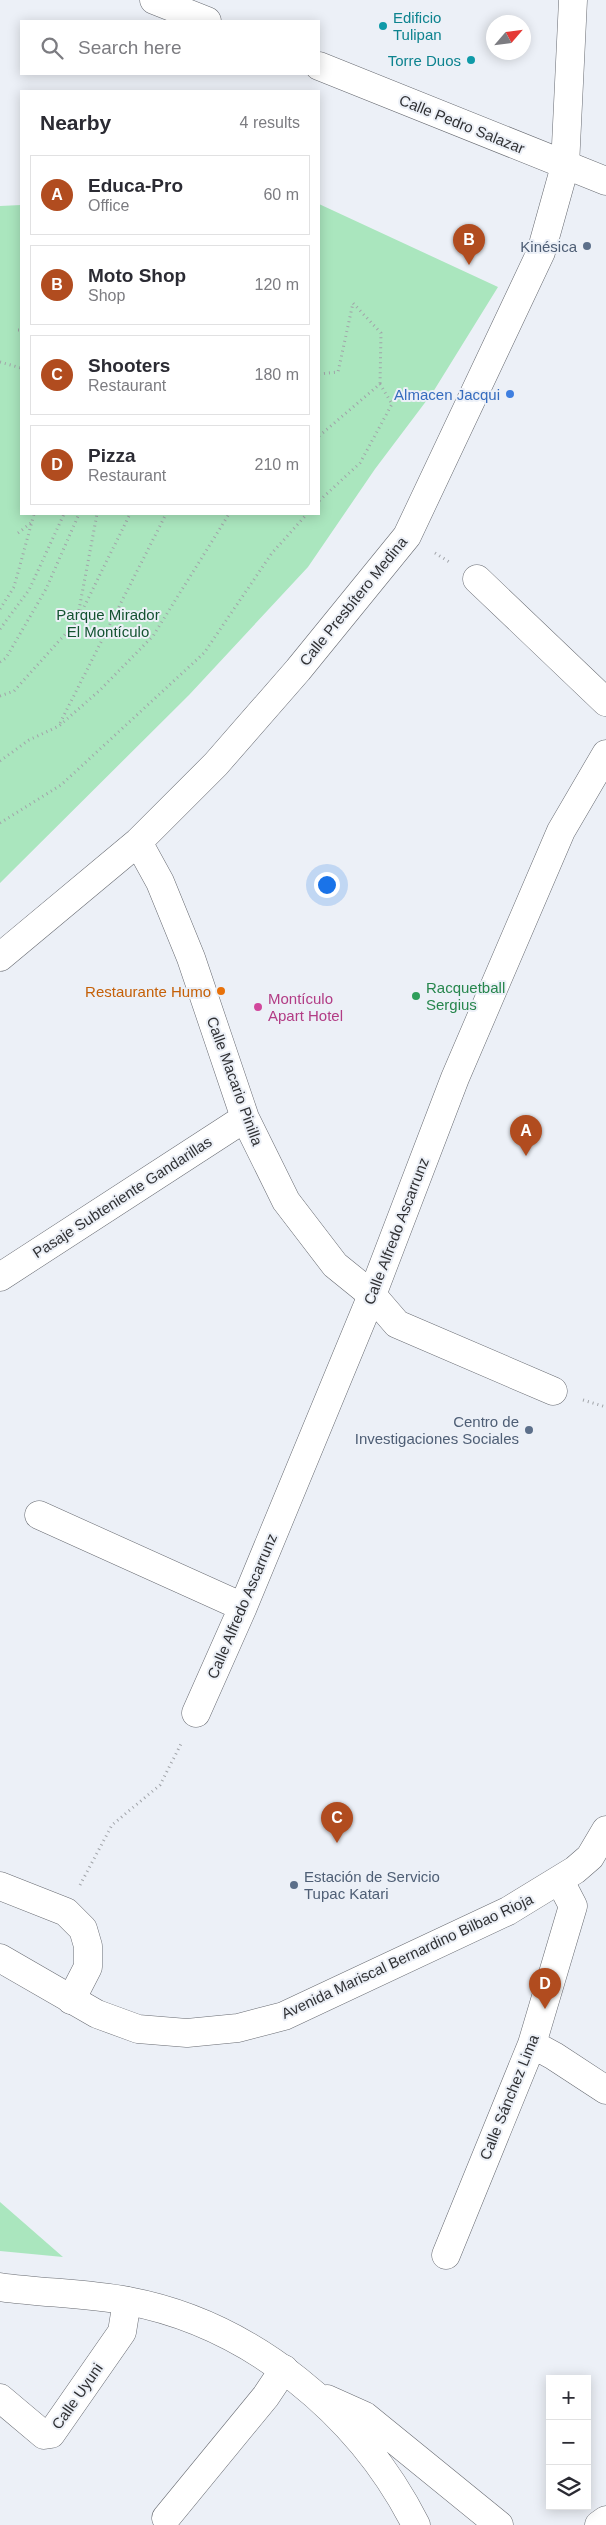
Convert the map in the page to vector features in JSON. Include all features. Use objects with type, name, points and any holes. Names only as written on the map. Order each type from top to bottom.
[{"type":"street","points":[[154,0],[204,20]]},
{"type":"street","name":"Calle Presbítero Medina","points":[[0,957],[138,842],[216,764],[298,670],[407,536],[541,252],[566,166],[573,0]]},
{"type":"street","name":"Calle Pedro Salazar","points":[[320,66],[606,181]]},
{"type":"street","points":[[477,579],[606,702]]},
{"type":"street","name":"Calle Alfredo Ascarrunz","points":[[196,1713],[243,1606],[372,1295],[455,1078],[561,831],[606,754]]},
{"type":"street","name":"Calle Macario Pinilla","points":[[138,842],[160,882],[191,958],[245,1118],[286,1201],[335,1266],[372,1295],[397,1324],[553,1391]]},
{"type":"street","name":"Pasaje Subteniente Gandarillas","points":[[0,1277],[245,1118]]},
{"type":"street","points":[[40,1515],[243,1606]]},
{"type":"street","name":"Avenida Mariscal Bernardino Bilbao Rioja","points":[[0,1958],[96,2014],[138,2029],[187,2033],[238,2028],[284,2016],[508,1911],[560,1881],[590,1857],[606,1830]]},
{"type":"street","name":"Calle Sánchez Lima","points":[[446,2255],[532,2044],[574,1906],[560,1881]]},
{"type":"street","points":[[0,1886],[66,1912],[83,1929],[88,1946],[88,1967],[71,2000]]},
{"type":"street","points":[[532,2044],[606,2090]]},
{"type":"street","points":[[0,2287],[127,2301],[203,2323],[246,2345],[284,2369],[312,2392],[374,2455],[416,2525]]},
{"type":"street","name":"Calle Uyuni","points":[[0,2398],[44,2435],[51,2434],[122,2332],[127,2301]]},
{"type":"street","points":[[166,2518],[266,2396],[284,2369]]},
{"type":"street","points":[[312,2392],[365,2416],[498,2525]]},
{"type":"street","points":[[599,2525],[606,2520]]},
{"type":"path","points":[[320,374],[338,372],[353,303],[381,332],[380,384],[392,404],[360,463],[320,500]]},
{"type":"path","points":[[0,362],[20,368]]},
{"type":"path","points":[[320,435],[380,384]]},
{"type":"path","points":[[0,609],[14,587],[34,515]]},
{"type":"path","points":[[0,629],[29,590],[64,515]]},
{"type":"path","points":[[0,662],[6,658],[46,589],[79,515]]},
{"type":"path","points":[[77,621],[97,515]]},
{"type":"path","points":[[0,696],[14,691],[77,621],[130,515]]},
{"type":"path","points":[[58,726],[165,515]]},
{"type":"path","points":[[0,761],[29,740],[58,726],[99,691],[153,636],[228,515]]},
{"type":"path","points":[[0,823],[61,785],[204,652],[272,553],[306,515]]},
{"type":"path","points":[[18,534],[31,523]]},
{"type":"path","points":[[407,536],[477,579]]},
{"type":"path","points":[[585,1401],[606,1407]]},
{"type":"path","points":[[66,1912],[112,1825],[160,1785],[196,1713]]},
{"type":"green space","name":"Parque Mirador El Montículo","points":[[320,204],[498,287],[433,392],[375,469],[308,567],[189,695],[0,883],[0,206],[20,205],[20,515],[320,515]]},
{"type":"green space","points":[[0,2202],[63,2257],[0,2251]]},
{"type":"place","name":"Edificio Tulipan","points":[[383,26]]},
{"type":"place","name":"Torre Duos","points":[[471,60]]},
{"type":"place","name":"Kinésica","points":[[587,246]]},
{"type":"place","name":"Moto Shop","points":[[469,265]]},
{"type":"place","name":"Almacen Jacqui","points":[[510,394]]},
{"type":"place","name":"Restaurante Humo","points":[[221,991]]},
{"type":"place","name":"Racquetball Sergius","points":[[416,996]]},
{"type":"place","name":"Montículo Apart Hotel","points":[[258,1007]]},
{"type":"place","name":"Educa-Pro","points":[[526,1156]]},
{"type":"place","name":"Centro de Investigaciones Sociales","points":[[529,1430]]},
{"type":"place","name":"Shooters","points":[[337,1843]]},
{"type":"place","name":"Estación de Servicio Tupac Katari","points":[[294,1885]]},
{"type":"place","name":"Pizza","points":[[545,2009]]}]
